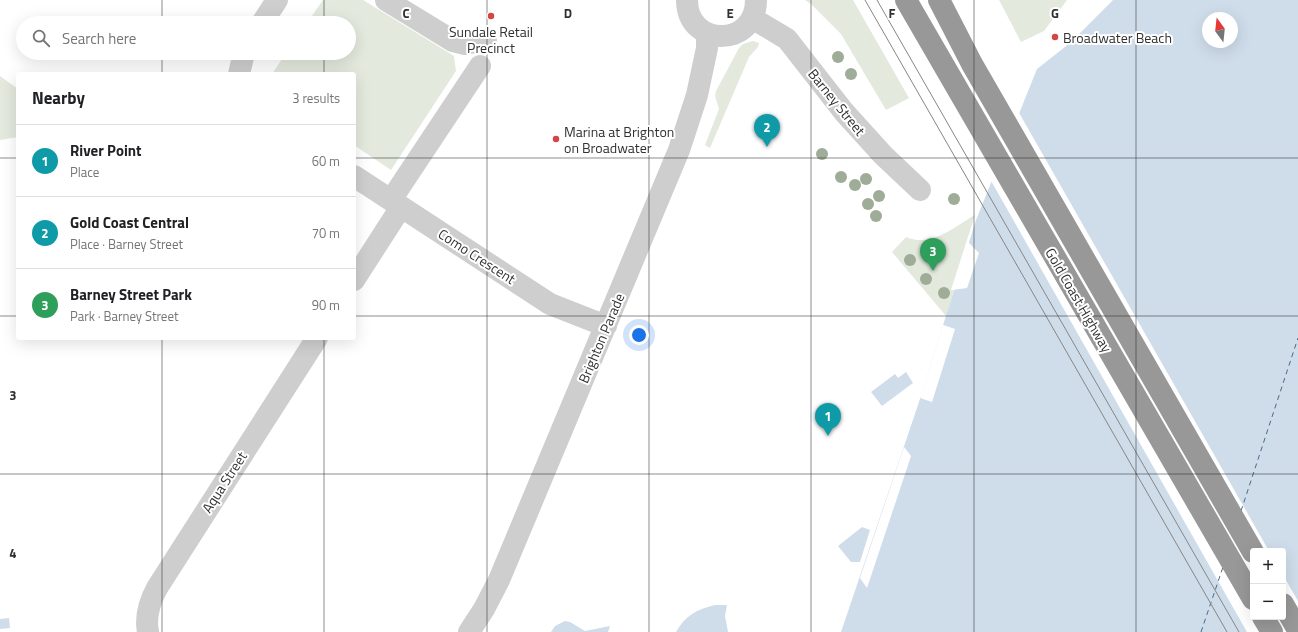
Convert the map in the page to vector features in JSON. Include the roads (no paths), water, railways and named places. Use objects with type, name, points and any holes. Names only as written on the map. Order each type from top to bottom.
[{"type":"highway","name":"Gold Coast Highway","points":[[906,0],[1250,594]]},
{"type":"highway","name":"Gold Coast Highway","points":[[939,0],[972,64],[1251,548]]},
{"type":"highway","points":[[1286,609],[1298,630]]},
{"type":"highway","points":[[1265,620],[1272,632]]},
{"type":"street","points":[[267,16],[277,0]]},
{"type":"street","points":[[386,0],[453,41],[465,44],[480,36],[450,28],[405,0]]},
{"type":"street","points":[[687,0],[689,15],[693,23],[708,34],[718,37],[728,36],[738,32],[746,26],[754,9]]},
{"type":"street","name":"Barney Street","points":[[754,9],[787,39],[844,112],[883,155],[920,190]]},
{"type":"street","name":"Brighton Parade","points":[[469,632],[484,609],[499,580],[678,150],[697,95],[707,48],[708,34]]},
{"type":"street","points":[[239,72],[242,60]]},
{"type":"street","points":[[356,276],[396,204],[480,66]]},
{"type":"street","name":"Como Crescent","points":[[356,177],[550,304],[606,326]]},
{"type":"street","name":"Aqua Street","points":[[148,632],[150,601],[157,588],[316,340]]},
{"type":"water","points":[[1113,0],[1298,0],[1298,632],[841,632],[918,405],[976,220],[1037,69],[1070,43]]},
{"type":"water","points":[[906,372],[913,383],[882,406],[871,392],[895,374],[898,378]]},
{"type":"water","points":[[862,527],[870,530],[860,562],[851,562],[838,546]]},
{"type":"water","points":[[715,605],[727,605],[725,616],[728,632],[676,632],[683,622],[692,614]]},
{"type":"water","points":[[9,618],[10,628],[0,629],[0,619]]},
{"type":"water","points":[[565,621],[570,622],[585,631],[610,626],[608,632],[551,632],[555,626]]},
{"type":"tram line","points":[[865,0],[1227,632]]},
{"type":"tram line","points":[[877,0],[1239,632]]},
{"type":"place","name":"Sundale Retail Precinct","points":[[491,16]]},
{"type":"place","name":"Broadwater Beach","points":[[1055,37]]},
{"type":"place","name":"Marina at Brighton on Broadwater","points":[[556,139]]},
{"type":"place","name":"Gold Coast Central","points":[[767,147]]},
{"type":"place","name":"Barney Street Park","points":[[933,271]]},
{"type":"place","name":"River Point","points":[[828,436]]}]
